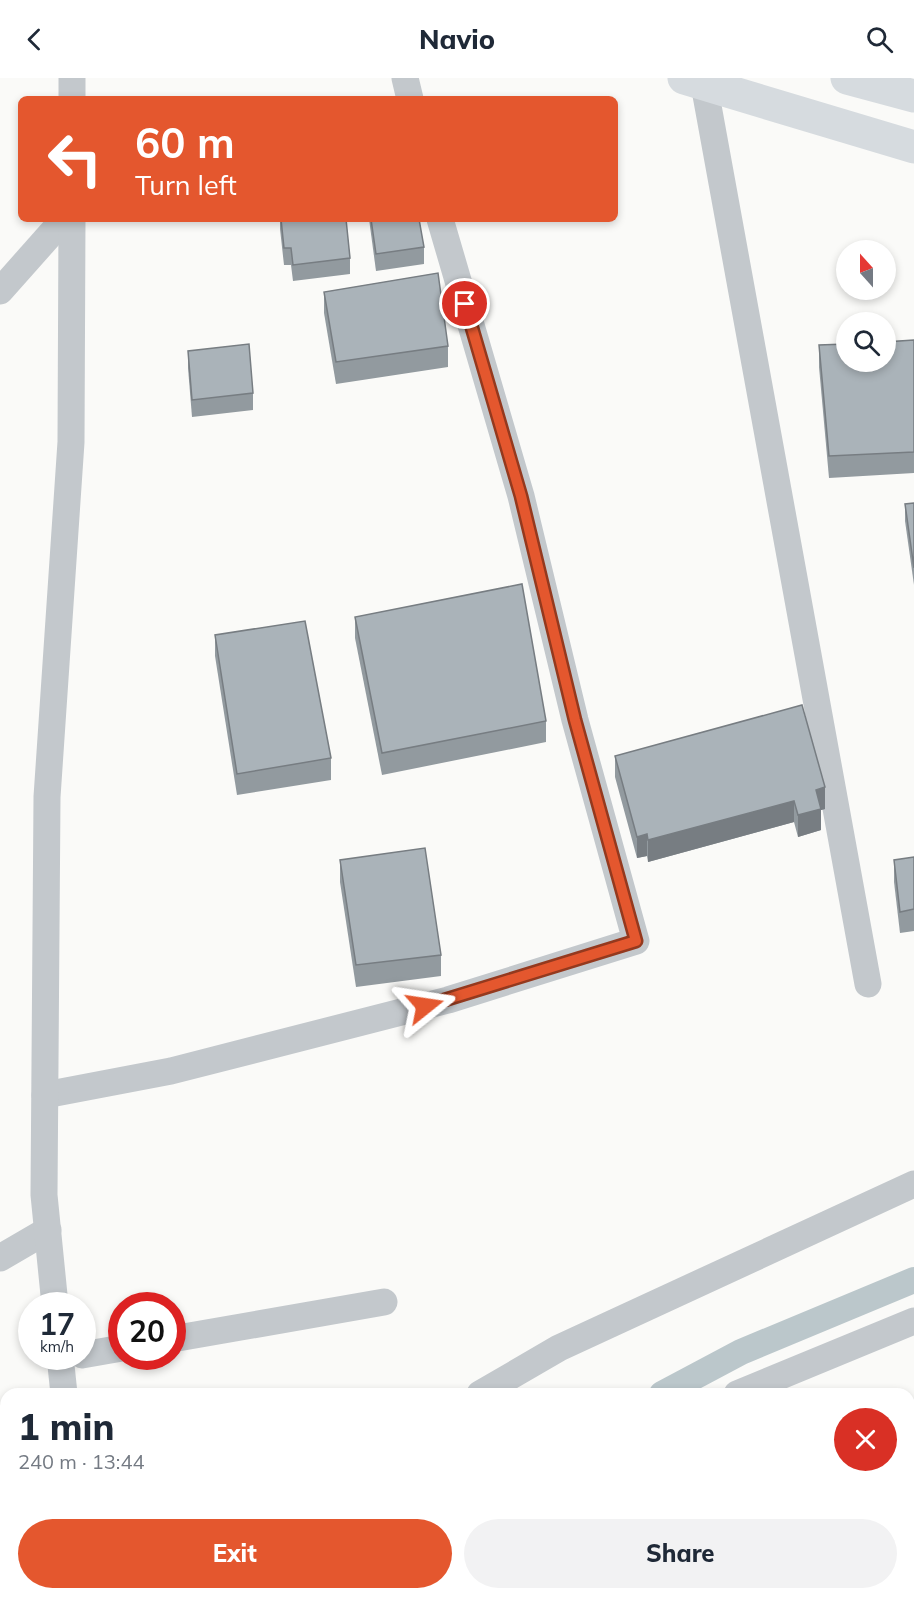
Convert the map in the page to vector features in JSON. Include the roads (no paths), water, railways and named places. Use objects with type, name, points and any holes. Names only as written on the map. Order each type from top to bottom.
[{"type":"highway","points":[[847,78],[914,96]]},
{"type":"highway","points":[[694,81],[914,147]]},
{"type":"street","points":[[72,78],[72,96]]},
{"type":"street","points":[[405,78],[409,96]]},
{"type":"street","points":[[694,81],[868,984]]},
{"type":"street","points":[[0,291],[61,222]]},
{"type":"street","points":[[54,1292],[44,1195],[47,797],[71,442],[72,222]]},
{"type":"street","points":[[45,1095],[171,1071],[448,1000],[636,941],[575,720],[521,496],[441,222]]},
{"type":"street","points":[[490,1388],[559,1347],[914,1184]]},
{"type":"street","points":[[0,1258],[48,1230]]},
{"type":"street","points":[[186,1337],[384,1302]]},
{"type":"street","points":[[752,1388],[914,1321]]},
{"type":"street","points":[[65,1388],[69,1370]]},
{"type":"waterway","points":[[673,1388],[741,1352],[914,1280]]}]
